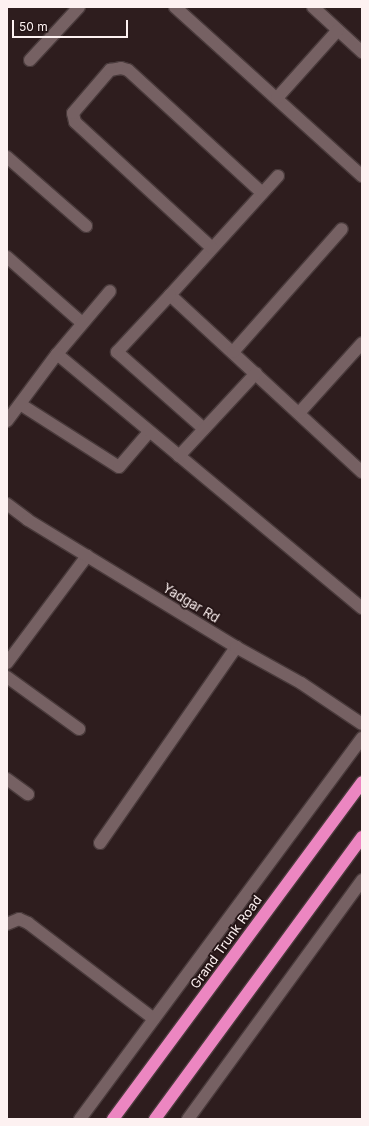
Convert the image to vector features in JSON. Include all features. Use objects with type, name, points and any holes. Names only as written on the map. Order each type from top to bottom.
[{"type":"highway","name":"Grand Trunk Road","points":[[113,1119],[362,782]]},
{"type":"highway","points":[[155,1119],[362,837]]},
{"type":"street","points":[[30,60],[79,7]]},
{"type":"street","points":[[175,7],[362,176]]},
{"type":"street","points":[[313,7],[362,52]]},
{"type":"street","points":[[277,98],[338,30]]},
{"type":"street","points":[[212,248],[75,122],[74,113],[110,70],[120,68],[128,70],[262,193]]},
{"type":"street","points":[[7,157],[86,226]]},
{"type":"street","points":[[204,429],[117,352],[278,176]]},
{"type":"street","points":[[233,352],[342,229]]},
{"type":"street","points":[[7,257],[82,323]]},
{"type":"street","points":[[7,421],[57,354],[110,291]]},
{"type":"street","points":[[170,295],[299,412],[362,472]]},
{"type":"street","points":[[299,412],[362,343]]},
{"type":"street","points":[[57,354],[362,608]]},
{"type":"street","points":[[179,456],[256,373]]},
{"type":"street","points":[[20,404],[119,467],[149,432]]},
{"type":"street","name":"Yadgar Rd","points":[[7,504],[87,556],[236,647],[301,683],[362,724]]},
{"type":"street","points":[[7,663],[87,556]]},
{"type":"street","points":[[100,843],[236,647]]},
{"type":"street","points":[[7,677],[79,728]]},
{"type":"street","points":[[80,1119],[362,738]]},
{"type":"street","points":[[7,779],[28,794]]},
{"type":"street","points":[[188,1119],[362,880]]},
{"type":"street","points":[[7,924],[19,919],[28,924],[154,1019]]}]
